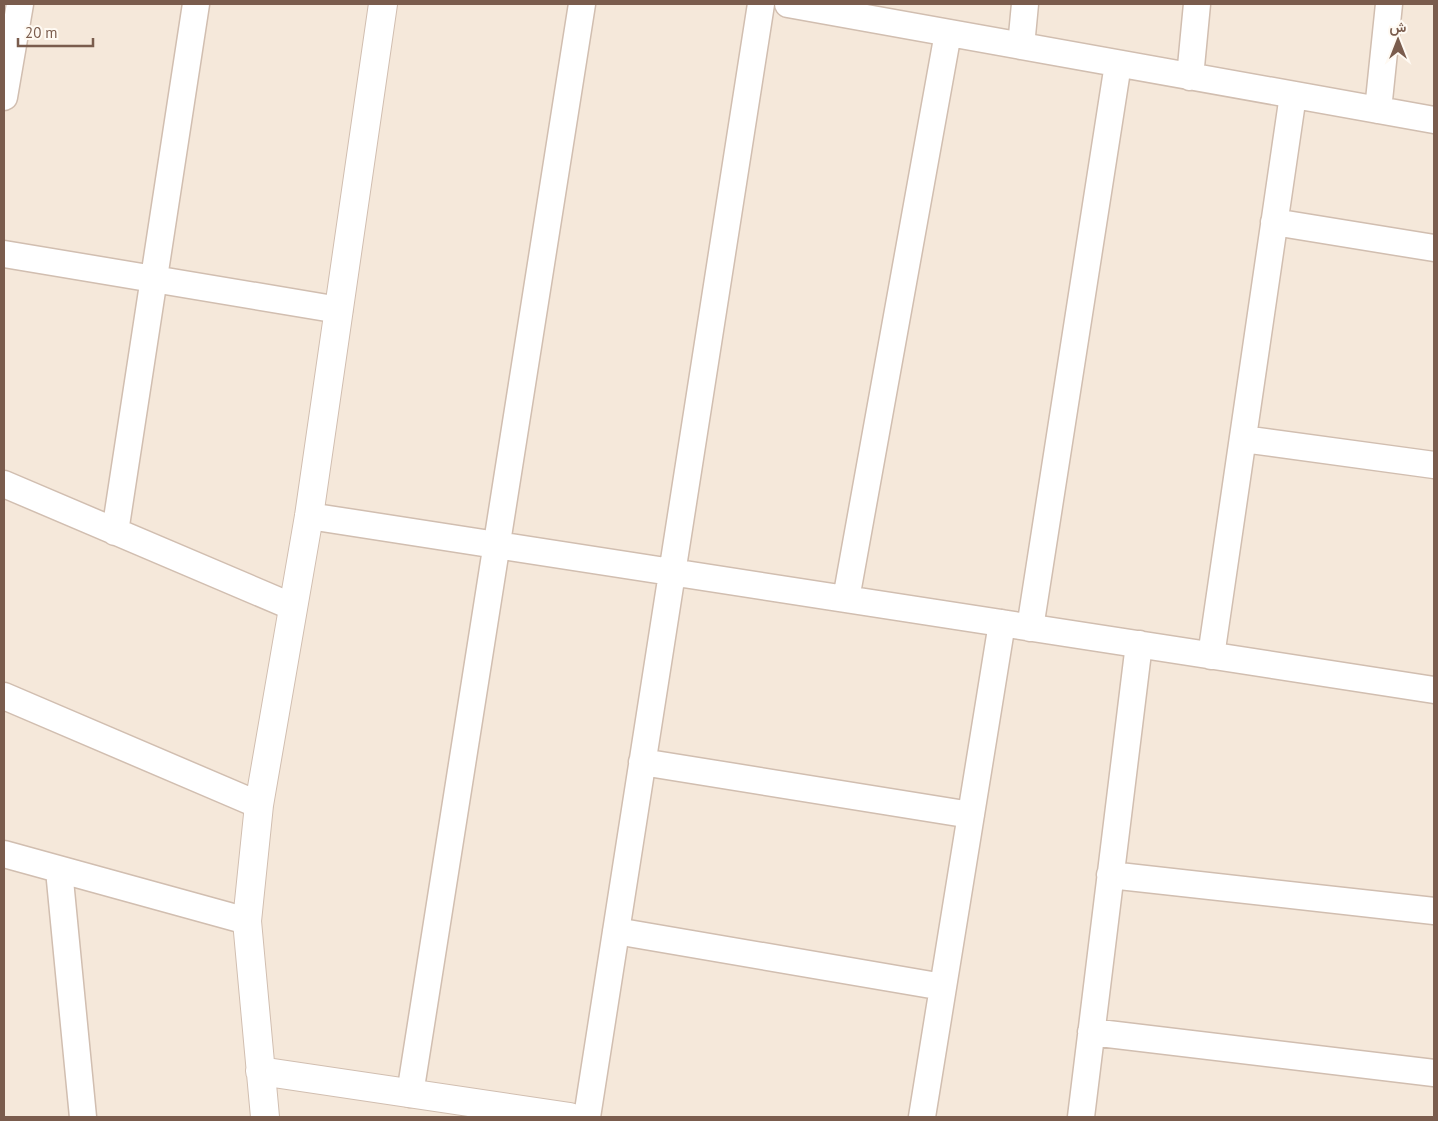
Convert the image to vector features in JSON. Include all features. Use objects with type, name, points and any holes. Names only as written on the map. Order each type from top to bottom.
[{"type":"street","points":[[4,97],[20,4]]},
{"type":"street","points":[[115,532],[196,4]]},
{"type":"street","points":[[266,1117],[260,1071],[247,921],[258,805],[308,516],[383,4]]},
{"type":"street","points":[[410,1094],[582,4]]},
{"type":"street","points":[[586,1117],[761,4]]},
{"type":"street","points":[[788,4],[1434,120]]},
{"type":"street","points":[[1021,46],[1025,4]]},
{"type":"street","points":[[1190,77],[1197,4]]},
{"type":"street","points":[[1378,110],[1389,4]]},
{"type":"street","points":[[846,599],[948,33]]},
{"type":"street","points":[[1030,628],[1118,64]]},
{"type":"street","points":[[1211,656],[1293,95]]},
{"type":"street","points":[[1274,222],[1434,248]]},
{"type":"street","points":[[4,254],[338,310]]},
{"type":"street","points":[[1243,439],[1434,465]]},
{"type":"street","points":[[4,484],[292,607]]},
{"type":"street","points":[[308,516],[1434,690]]},
{"type":"street","points":[[922,1117],[1002,623]]},
{"type":"street","points":[[1081,1117],[1139,644]]},
{"type":"street","points":[[4,696],[258,805]]},
{"type":"street","points":[[642,762],[971,815]]},
{"type":"street","points":[[4,854],[247,921]]},
{"type":"street","points":[[58,870],[83,1117]]},
{"type":"street","points":[[1110,875],[1434,911]]},
{"type":"street","points":[[616,931],[943,988]]},
{"type":"street","points":[[1091,1032],[1434,1073]]},
{"type":"street","points":[[260,1071],[410,1094],[475,1110],[570,1117]]},
{"type":"shaded area","points":[[4,4],[1434,4],[1434,1117],[4,1117]]}]
